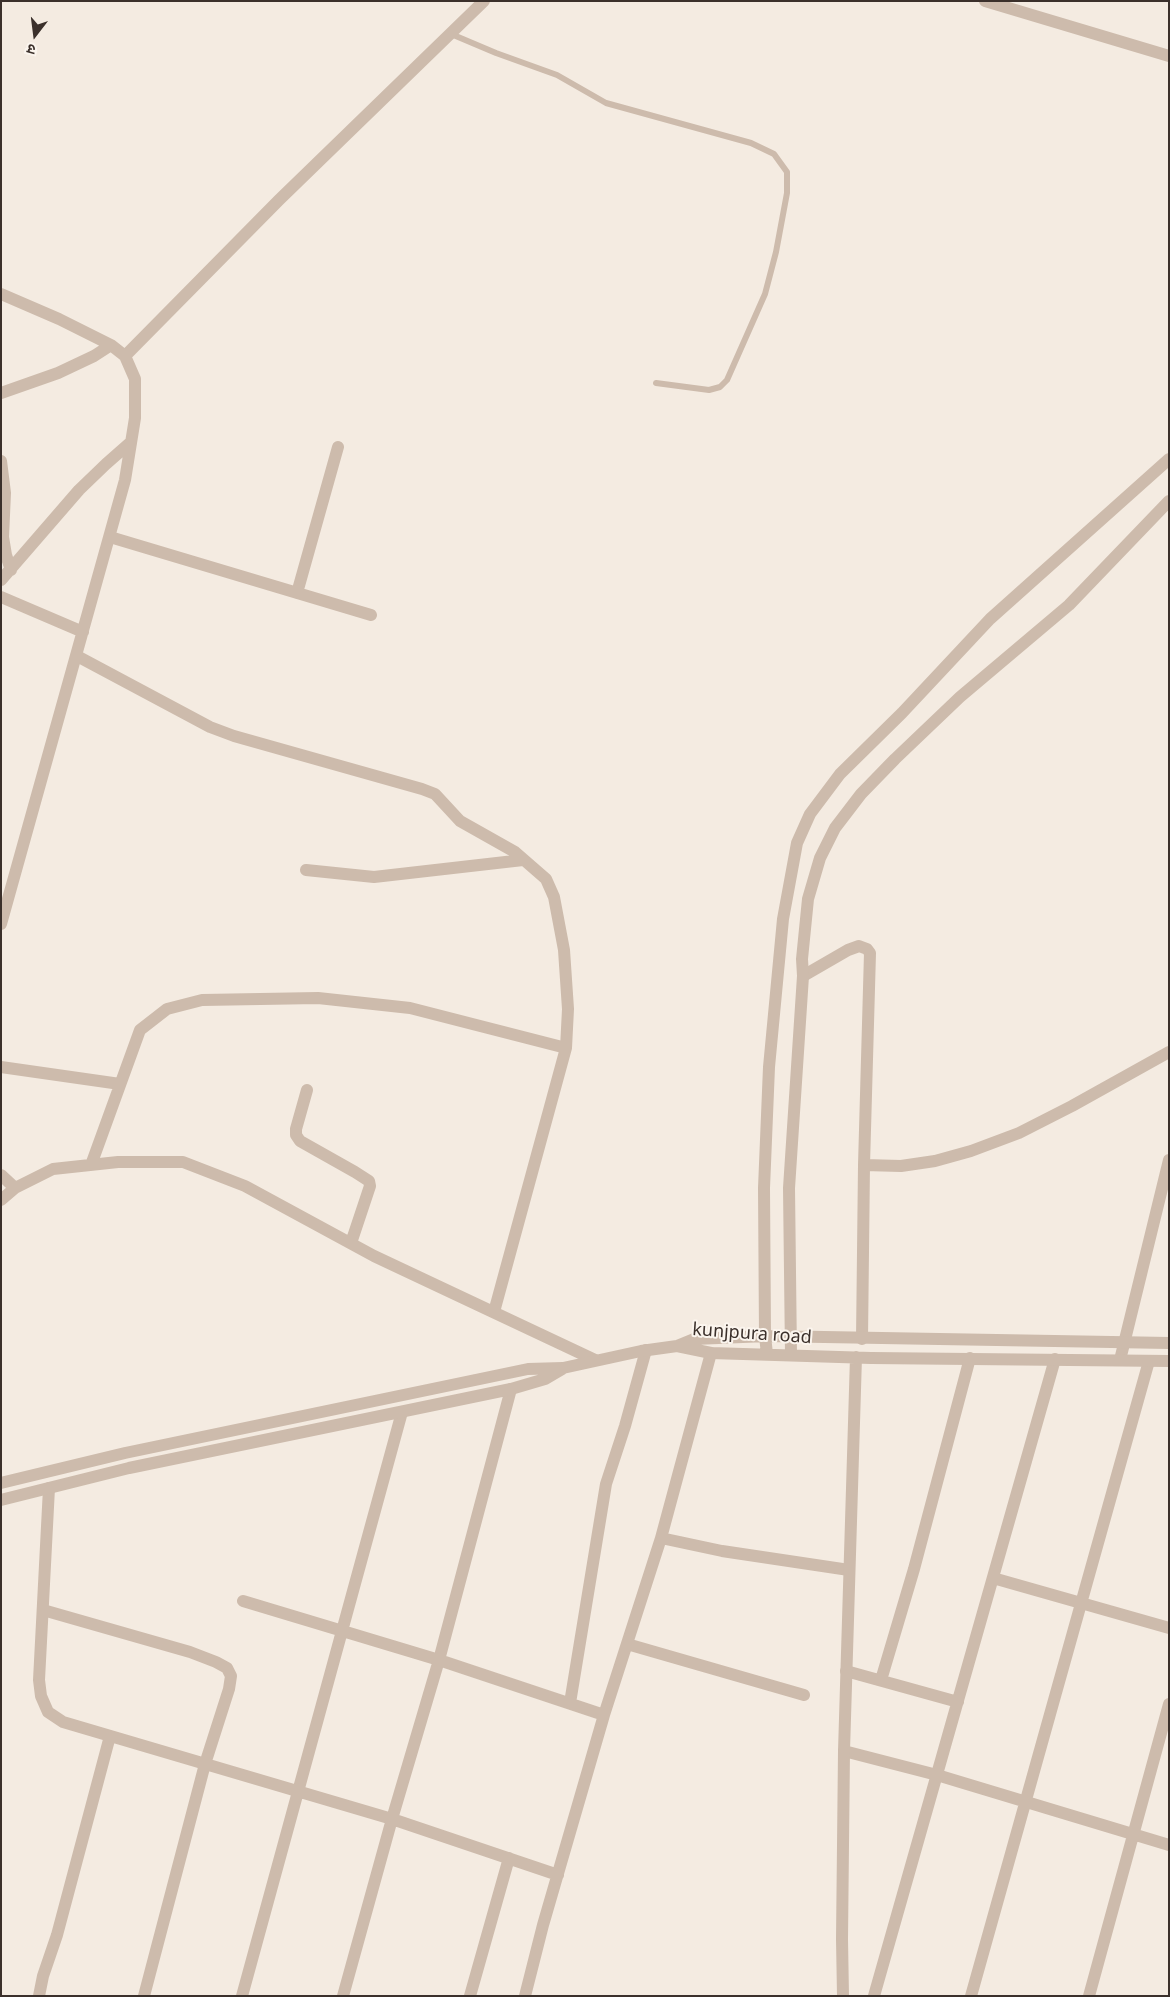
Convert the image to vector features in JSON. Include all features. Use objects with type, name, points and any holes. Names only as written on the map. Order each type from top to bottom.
[{"type":"street","points":[[125,356],[272,207],[484,1]]},
{"type":"street","points":[[985,1],[1169,56]]},
{"type":"street","points":[[1,294],[59,318],[111,345],[125,356],[135,379],[135,418],[125,480],[1,924]]},
{"type":"street","points":[[1,393],[58,373],[94,356],[111,345]]},
{"type":"street","points":[[1,580],[79,490],[131,442]]},
{"type":"street","points":[[297,593],[338,447]]},
{"type":"street","points":[[767,1354],[765,1336],[764,1188],[769,1068],[783,919],[796,843],[810,814],[840,774],[902,713],[990,619],[1169,459]]},
{"type":"street","points":[[1,461],[5,493],[3,537],[11,570]]},
{"type":"street","points":[[791,1355],[789,1188],[803,976],[802,959],[808,899],[820,858],[834,828],[861,794],[895,759],[967,691],[1069,605],[1169,501]]},
{"type":"street","points":[[110,536],[371,615]]},
{"type":"street","points":[[1,597],[83,632]]},
{"type":"street","points":[[77,656],[210,727],[234,736],[413,786],[435,794],[460,821],[514,852],[546,879],[554,897],[564,950],[568,1009],[566,1048],[494,1312]]},
{"type":"street","points":[[306,870],[374,877],[523,860]]},
{"type":"street","points":[[803,976],[848,950],[859,946],[867,949],[870,953],[864,1165],[862,1339]]},
{"type":"street","points":[[91,1165],[140,1030],[167,1010],[202,1000],[318,998],[410,1008],[566,1048]]},
{"type":"street","points":[[864,1165],[901,1166],[935,1161],[971,1152],[1036,1124],[1169,1052]]},
{"type":"street","points":[[1,1067],[120,1084]]},
{"type":"street","points":[[307,1090],[296,1129],[296,1135],[300,1141],[369,1181],[370,1186],[351,1244]]},
{"type":"street","points":[[1120,1360],[1169,1160]]},
{"type":"street","points":[[1,1200],[15,1188],[53,1169],[118,1162],[183,1162],[245,1186],[374,1256],[595,1360]]},
{"type":"street","points":[[1,1175],[15,1188]]},
{"type":"street","name":"kunjpura road","points":[[677,1346],[694,1339],[765,1336],[1169,1344]]},
{"type":"street","points":[[3,1483],[125,1453],[528,1369],[563,1368],[646,1350],[677,1346]]},
{"type":"street","name":"kunjpura road","points":[[677,1346],[712,1353],[1169,1361]]},
{"type":"street","points":[[570,1703],[606,1484],[625,1426],[646,1350]]},
{"type":"street","points":[[525,1996],[604,1716],[662,1538],[712,1353]]},
{"type":"street","points":[[843,1996],[844,1751],[856,1357]]},
{"type":"street","points":[[881,1680],[914,1569],[970,1358]]},
{"type":"street","points":[[874,1996],[1055,1359]]},
{"type":"street","points":[[971,1996],[1024,1801],[1149,1361]]},
{"type":"street","points":[[5,1499],[129,1468],[511,1390],[545,1379],[563,1368]]},
{"type":"street","points":[[343,1996],[392,1819],[439,1660],[511,1390]]},
{"type":"street","points":[[242,1996],[402,1412]]},
{"type":"street","points":[[49,1488],[39,1680],[41,1696],[48,1712],[63,1722],[392,1819],[558,1875]]},
{"type":"street","points":[[662,1538],[722,1551],[849,1570]]},
{"type":"street","points":[[993,1578],[1169,1628]]},
{"type":"street","points":[[243,1600],[439,1660],[604,1716]]},
{"type":"street","points":[[43,1610],[190,1652],[227,1668],[231,1676],[205,1764],[144,1996]]},
{"type":"street","points":[[628,1644],[804,1695]]},
{"type":"street","points":[[846,1671],[958,1702]]},
{"type":"street","points":[[1089,1996],[1169,1704]]},
{"type":"street","points":[[39,1996],[43,1976],[58,1935],[110,1736]]},
{"type":"street","points":[[844,1751],[937,1775],[1169,1846]]},
{"type":"street","points":[[470,1996],[509,1858]]},
{"type":"lane","points":[[451,34],[557,75],[606,103],[751,143],[774,154],[787,172],[787,193],[776,252],[765,294],[727,380],[720,387],[709,390],[656,383]]}]
